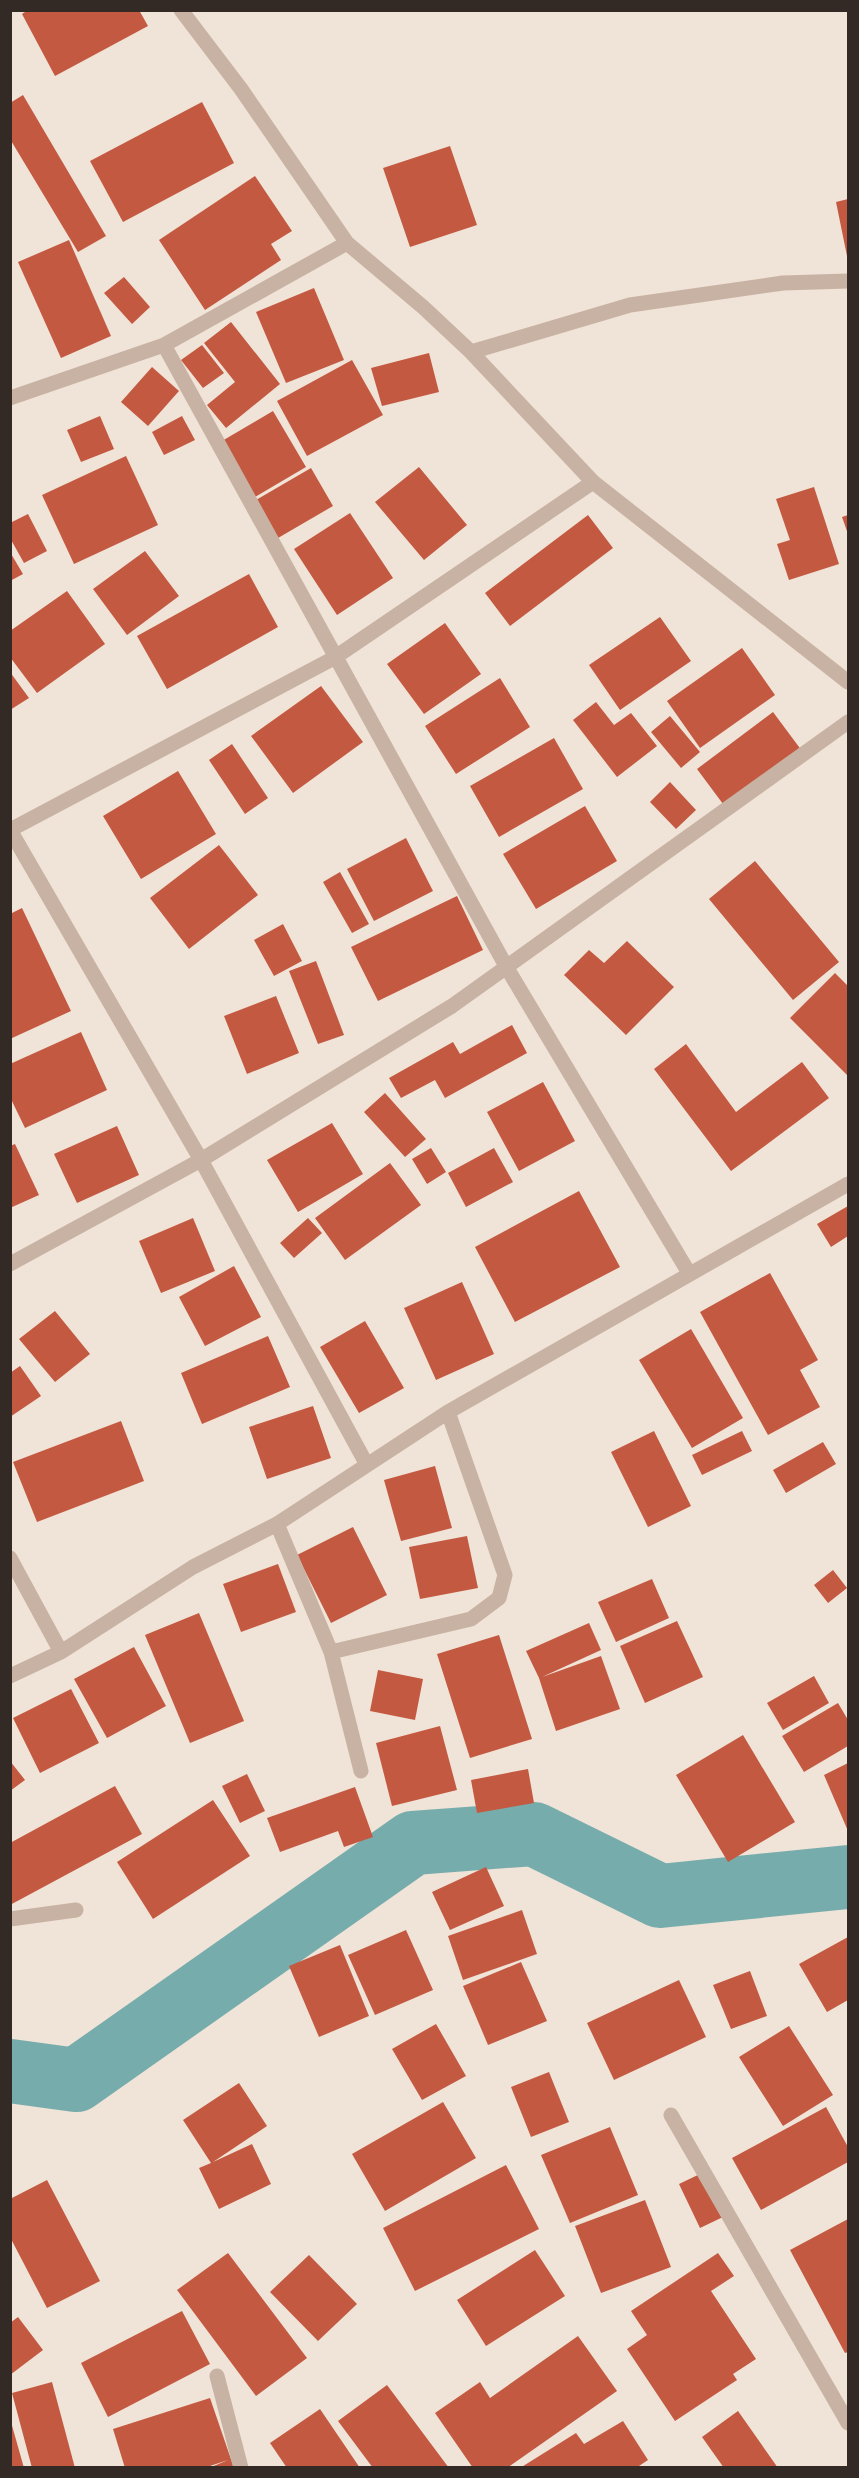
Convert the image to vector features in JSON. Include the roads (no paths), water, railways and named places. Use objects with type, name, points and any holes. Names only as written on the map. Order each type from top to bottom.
[{"type":"street","points":[[181,10],[241,89],[347,243],[423,307],[471,352],[593,482],[849,682]]},
{"type":"street","points":[[10,398],[164,345],[347,243]]},
{"type":"street","points":[[471,352],[630,305],[783,283],[849,280]]},
{"type":"street","points":[[164,345],[334,658],[507,968],[689,1273]]},
{"type":"street","points":[[367,1465],[201,1160],[10,830],[334,658],[593,482]]},
{"type":"street","points":[[10,1264],[201,1160],[452,1006],[849,722]]},
{"type":"street","points":[[10,1676],[61,1652],[193,1567],[278,1524],[448,1412],[849,1184]]},
{"type":"street","points":[[331,1652],[471,1619],[499,1598],[505,1575],[448,1412]]},
{"type":"street","points":[[278,1524],[331,1652],[361,1771]]},
{"type":"street","points":[[10,1558],[61,1652]]},
{"type":"street","points":[[10,1919],[76,1910]]},
{"type":"street","points":[[671,2115],[849,2423]]},
{"type":"street","points":[[217,2376],[241,2468]]},
{"type":"waterway","points":[[10,2071],[76,2080],[413,1843],[534,1834],[660,1896],[848,1877]]}]
